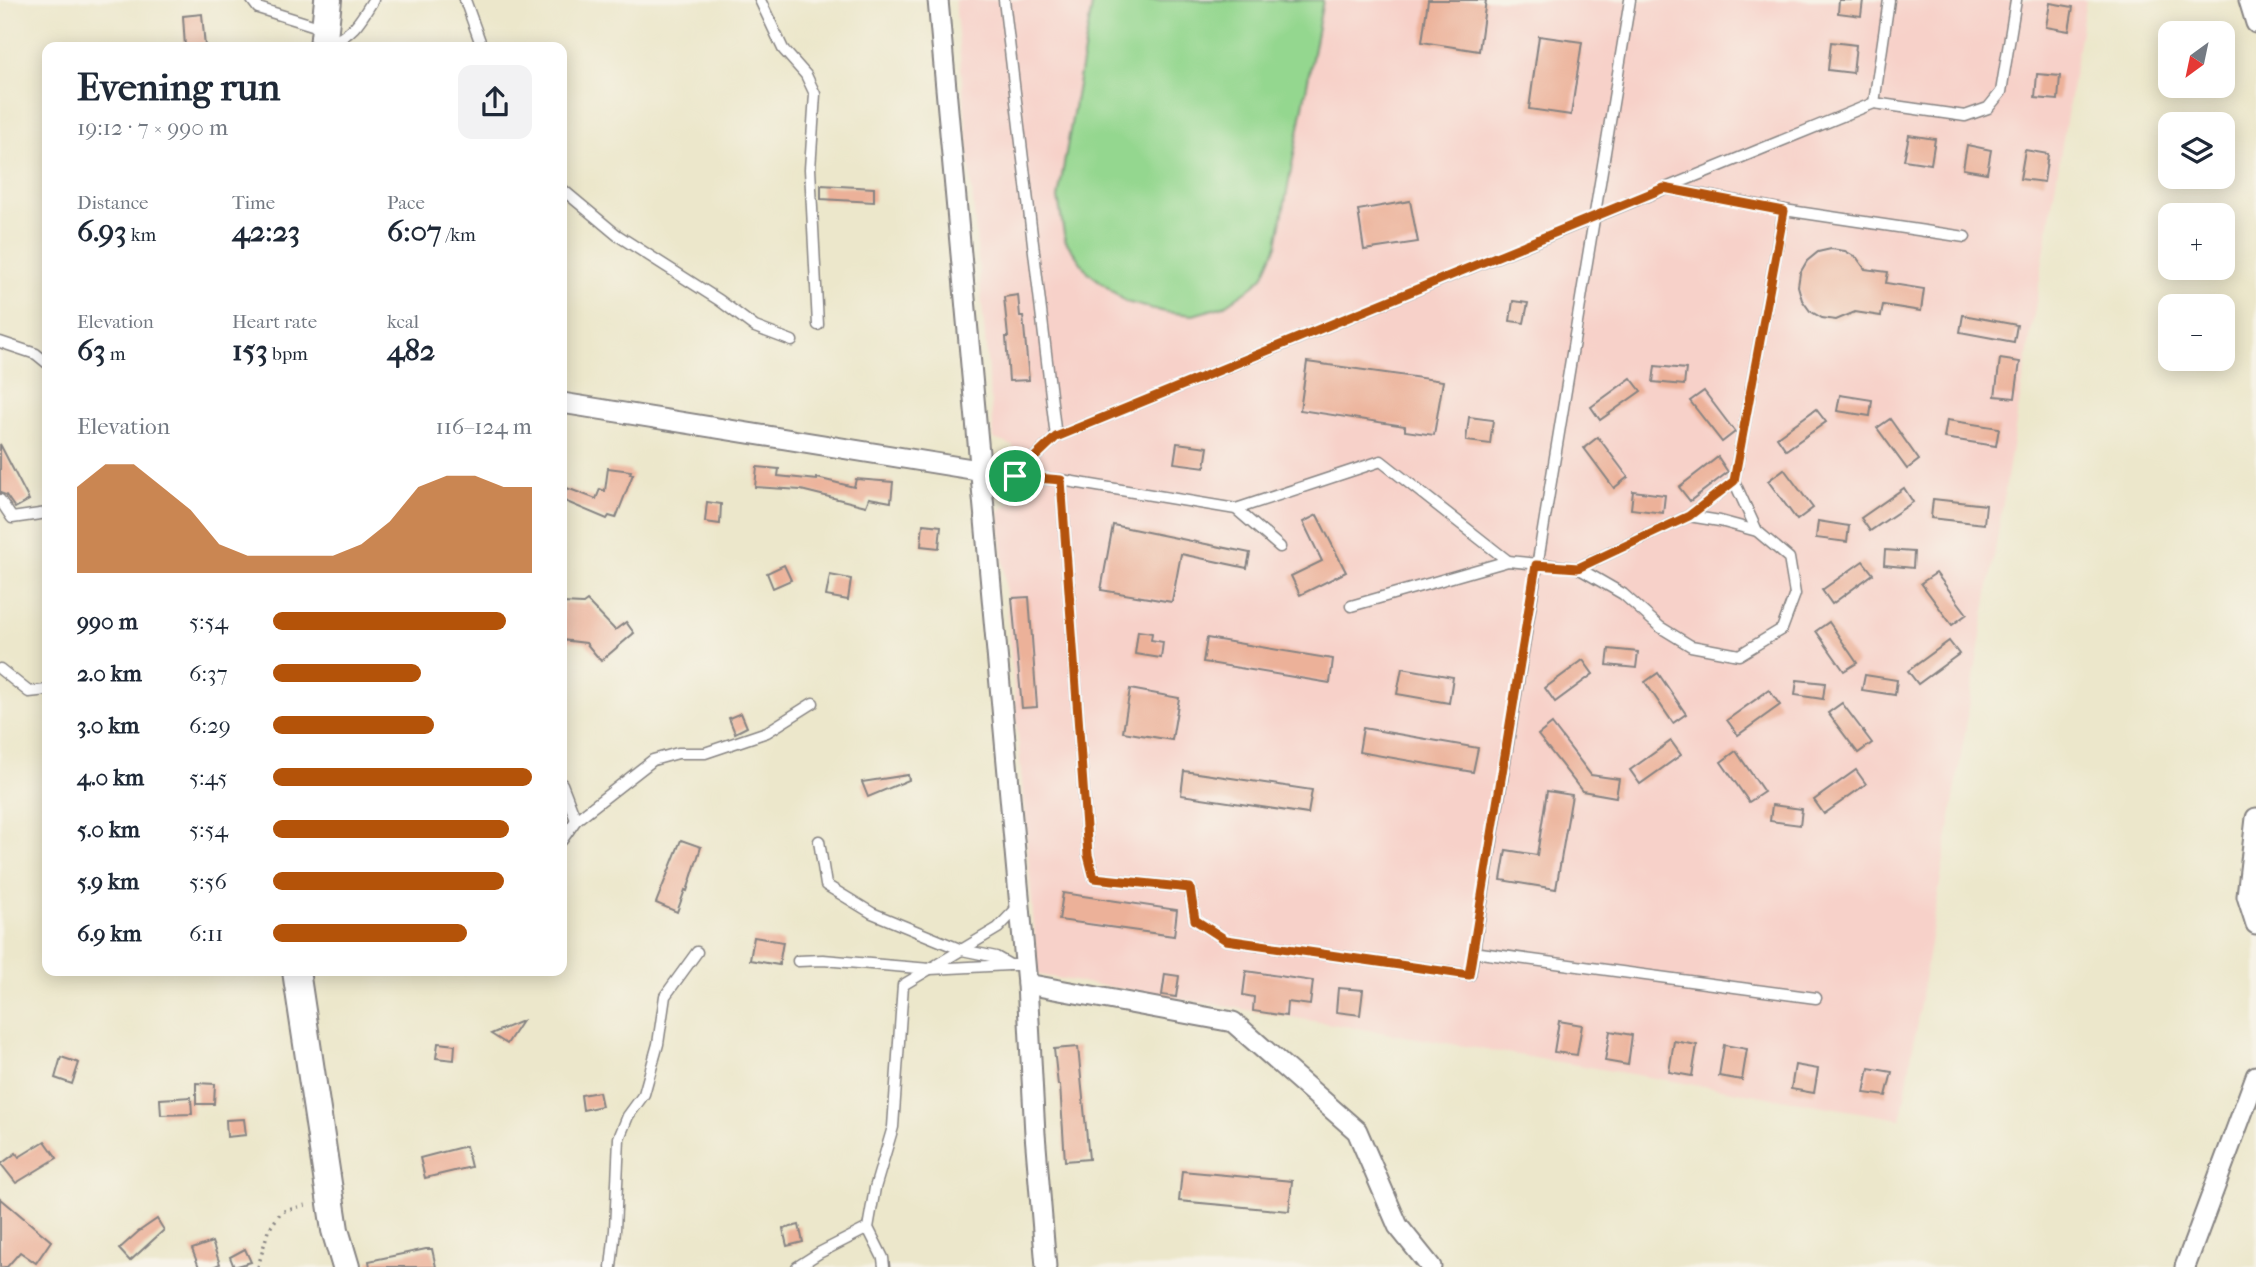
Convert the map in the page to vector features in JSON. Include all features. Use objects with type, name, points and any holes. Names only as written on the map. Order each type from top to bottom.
[{"type":"main road","points":[[324,41],[328,0]]},
{"type":"main road","points":[[297,976],[335,1230],[346,1267]]},
{"type":"street","points":[[938,0],[1021,905],[1021,971],[1045,1267]]},
{"type":"street","points":[[2249,0],[2256,23]]},
{"type":"street","points":[[567,404],[1015,476]]},
{"type":"street","points":[[2256,818],[2247,896],[2256,924]]},
{"type":"street","points":[[1021,971],[1233,1022],[1357,1131],[1398,1226],[1432,1267]]},
{"type":"street","points":[[2185,1267],[2256,1076]]},
{"type":"lane","points":[[252,0],[258,8],[324,41],[344,38],[355,28],[373,0]]},
{"type":"lane","points":[[465,0],[480,42]]},
{"type":"lane","points":[[760,0],[783,49],[806,75],[815,94],[810,169],[818,326]]},
{"type":"lane","points":[[1004,0],[1056,437]]},
{"type":"lane","points":[[1061,480],[1088,855],[1094,878],[1190,888],[1195,920],[1226,940],[1469,975],[1630,0]]},
{"type":"lane","points":[[1874,103],[1889,0]]},
{"type":"lane","points":[[1015,476],[1056,437],[1874,103],[1965,116],[1988,108],[2001,92],[2016,0]]},
{"type":"lane","points":[[1664,188],[1784,211],[1965,237]]},
{"type":"lane","points":[[567,193],[617,235],[719,300],[755,327],[792,341]]},
{"type":"lane","points":[[1757,531],[1734,481],[1784,211]]},
{"type":"lane","points":[[0,342],[36,354],[42,359]]},
{"type":"lane","points":[[1015,476],[1061,480],[1236,509],[1381,461],[1508,561]]},
{"type":"lane","points":[[1578,568],[1689,516],[1734,481]]},
{"type":"lane","points":[[0,500],[12,518],[42,514]]},
{"type":"lane","points":[[1236,509],[1280,547]]},
{"type":"lane","points":[[1351,606],[1508,561],[1578,568],[1623,594],[1660,627],[1691,646],[1739,655],[1782,629],[1795,594],[1789,558],[1757,531],[1689,516]]},
{"type":"lane","points":[[0,669],[29,692],[42,691]]},
{"type":"lane","points":[[567,833],[576,820],[653,760],[678,753],[705,753],[767,732],[813,703]]},
{"type":"lane","points":[[567,797],[576,820]]},
{"type":"lane","points":[[819,841],[825,885],[872,913],[962,950],[996,957],[1021,971]]},
{"type":"lane","points":[[884,1267],[883,1258],[867,1228],[875,1188],[893,1128],[902,1034],[903,985],[998,928],[1021,905]]},
{"type":"lane","points":[[611,1267],[619,1138],[628,1116],[645,1094],[665,996],[697,952]]},
{"type":"lane","points":[[1473,952],[1816,998]]},
{"type":"lane","points":[[798,961],[823,960],[930,969],[1021,971]]},
{"type":"lane","points":[[797,1267],[867,1228]]},
{"type":"path","points":[[258,1267],[268,1231],[282,1212],[330,1199]]},
{"type":"shaded area","points":[[955,0],[2086,0],[1901,1119],[1038,975],[999,511],[1011,502],[1015,476],[1013,446],[994,439]]},
{"type":"green space","points":[[1093,0],[1323,0],[1277,245],[1263,277],[1224,306],[1193,315],[1165,312],[1126,302],[1087,271],[1065,240],[1058,198]]},
{"type":"building","points":[[1428,0],[1486,0],[1479,51],[1422,42]]},
{"type":"building","points":[[1839,0],[1863,0],[1861,16],[1838,13]]},
{"type":"building","points":[[2050,3],[2073,7],[2069,31],[2046,27]]},
{"type":"building","points":[[202,14],[205,42],[185,42],[183,16]]},
{"type":"building","points":[[1539,36],[1582,42],[1571,115],[1529,109]]},
{"type":"building","points":[[1831,42],[1856,45],[1853,73],[1828,70]]},
{"type":"building","points":[[2037,74],[2060,76],[2058,100],[2035,98]]},
{"type":"building","points":[[1909,135],[1935,139],[1931,164],[1904,160]]},
{"type":"building","points":[[1967,145],[1991,150],[1987,173],[1963,169]]},
{"type":"building","points":[[2025,150],[2048,154],[2044,182],[2020,179]]},
{"type":"building","points":[[821,185],[874,188],[874,202],[821,199]]},
{"type":"building","points":[[1410,201],[1418,242],[1364,250],[1358,210]]},
{"type":"building","points":[[1831,249],[1845,251],[1857,258],[1865,269],[1888,272],[1886,283],[1924,289],[1921,311],[1883,305],[1881,316],[1855,312],[1836,320],[1822,318],[1810,311],[1802,300],[1798,286],[1800,273],[1807,261],[1818,252]]},
{"type":"building","points":[[1018,295],[1020,316],[1023,316],[1029,380],[1009,381],[1004,297]]},
{"type":"building","points":[[1513,301],[1528,303],[1524,323],[1510,321]]},
{"type":"building","points":[[1963,315],[2017,325],[2014,342],[1960,332]]},
{"type":"building","points":[[2000,359],[2020,362],[2015,398],[1995,396]]},
{"type":"building","points":[[1307,362],[1443,381],[1434,435],[1405,431],[1405,426],[1300,410]]},
{"type":"building","points":[[1655,366],[1686,369],[1684,385],[1653,382]]},
{"type":"building","points":[[1631,378],[1641,391],[1600,420],[1591,407]]},
{"type":"building","points":[[1704,391],[1735,432],[1722,442],[1690,401]]},
{"type":"building","points":[[1840,395],[1872,400],[1870,416],[1837,411]]},
{"type":"building","points":[[1816,409],[1826,422],[1786,450],[1777,437]]},
{"type":"building","points":[[1469,417],[1493,420],[1490,444],[1466,441]]},
{"type":"building","points":[[1890,419],[1919,460],[1907,469],[1877,428]]},
{"type":"building","points":[[1947,420],[1999,428],[1996,446],[1944,438]]},
{"type":"building","points":[[1598,437],[1628,477],[1614,488],[1584,448]]},
{"type":"building","points":[[1177,443],[1208,447],[1205,467],[1174,463]]},
{"type":"building","points":[[0,444],[29,500],[15,508],[6,495],[0,493]]},
{"type":"building","points":[[1718,457],[1728,472],[1690,501],[1679,487]]},
{"type":"building","points":[[757,467],[779,469],[778,476],[817,478],[854,487],[856,479],[893,482],[891,502],[869,498],[866,506],[801,490],[755,487]]},
{"type":"building","points":[[608,468],[631,471],[630,474],[633,474],[616,518],[609,516],[607,519],[567,502],[567,488],[596,499],[600,489],[605,491]]},
{"type":"building","points":[[1784,469],[1813,508],[1797,520],[1768,481]]},
{"type":"building","points":[[1904,488],[1913,502],[1870,531],[1861,518]]},
{"type":"building","points":[[1633,491],[1665,495],[1663,513],[1631,509]]},
{"type":"building","points":[[1933,499],[1986,505],[1984,524],[1931,518]]},
{"type":"building","points":[[707,502],[721,504],[720,524],[705,522]]},
{"type":"building","points":[[1317,515],[1346,572],[1300,595],[1291,576],[1322,561],[1303,522]]},
{"type":"building","points":[[1818,521],[1849,526],[1847,542],[1816,538]]},
{"type":"building","points":[[923,524],[941,526],[939,548],[921,546]]},
{"type":"building","points":[[1113,525],[1250,553],[1247,568],[1181,554],[1172,602],[1101,590]]},
{"type":"building","points":[[1885,550],[1914,552],[1913,568],[1884,565]]},
{"type":"building","points":[[1863,561],[1873,574],[1832,604],[1822,590]]},
{"type":"building","points":[[784,565],[791,580],[773,588],[767,573]]},
{"type":"building","points":[[1936,573],[1967,614],[1952,625],[1921,583]]},
{"type":"building","points":[[830,575],[851,579],[848,600],[826,596]]},
{"type":"building","points":[[1029,597],[1037,707],[1022,708],[1012,598]]},
{"type":"building","points":[[587,601],[615,630],[626,622],[634,633],[601,661],[586,643],[567,641],[567,603],[583,604]]},
{"type":"building","points":[[1829,622],[1857,663],[1844,671],[1816,631]]},
{"type":"building","points":[[1138,631],[1152,633],[1151,640],[1163,642],[1161,658],[1135,654]]},
{"type":"building","points":[[1207,638],[1333,659],[1330,683],[1203,662]]},
{"type":"building","points":[[1949,641],[1959,654],[1918,684],[1908,671]]},
{"type":"building","points":[[1609,649],[1638,652],[1636,668],[1607,665]]},
{"type":"building","points":[[1583,660],[1593,674],[1555,702],[1545,688]]},
{"type":"building","points":[[1402,668],[1453,677],[1449,703],[1397,694]]},
{"type":"building","points":[[1658,673],[1686,714],[1673,723],[1645,682]]},
{"type":"building","points":[[1865,675],[1897,680],[1895,695],[1862,690]]},
{"type":"building","points":[[1797,680],[1825,683],[1823,699],[1795,695]]},
{"type":"building","points":[[1130,689],[1179,698],[1172,740],[1123,732]]},
{"type":"building","points":[[1769,690],[1780,705],[1738,735],[1727,720]]},
{"type":"building","points":[[1842,703],[1872,743],[1858,753],[1828,713]]},
{"type":"building","points":[[741,713],[747,727],[735,733],[729,718]]},
{"type":"building","points":[[1552,724],[1591,775],[1619,779],[1616,797],[1582,791],[1538,735]]},
{"type":"building","points":[[1363,728],[1478,748],[1473,772],[1359,752]]},
{"type":"building","points":[[1671,741],[1681,755],[1640,784],[1630,770]]},
{"type":"building","points":[[1736,751],[1764,792],[1749,802],[1721,762]]},
{"type":"building","points":[[1856,770],[1866,784],[1824,814],[1814,800]]},
{"type":"building","points":[[1184,771],[1312,790],[1308,814],[1181,795]]},
{"type":"building","points":[[908,775],[909,780],[868,797],[862,782]]},
{"type":"building","points":[[1547,791],[1572,795],[1556,889],[1501,880],[1506,850],[1537,855]]},
{"type":"building","points":[[1772,805],[1802,809],[1800,825],[1770,821]]},
{"type":"building","points":[[681,840],[701,847],[687,891],[685,890],[677,912],[656,903]]},
{"type":"building","points":[[1063,893],[1177,910],[1174,936],[1059,920]]},
{"type":"building","points":[[754,937],[783,942],[779,965],[750,960]]},
{"type":"building","points":[[1246,971],[1313,981],[1310,1005],[1287,1002],[1286,1016],[1253,1011],[1254,997],[1243,995]]},
{"type":"building","points":[[1165,974],[1179,976],[1176,997],[1162,995]]},
{"type":"building","points":[[1338,988],[1363,990],[1360,1015],[1336,1012]]},
{"type":"building","points":[[522,1021],[507,1044],[491,1034]]},
{"type":"building","points":[[1559,1021],[1582,1025],[1577,1055],[1554,1052]]},
{"type":"building","points":[[1610,1031],[1632,1035],[1628,1065],[1605,1061]]},
{"type":"building","points":[[1674,1041],[1697,1045],[1692,1076],[1669,1072]]},
{"type":"building","points":[[438,1043],[455,1045],[454,1060],[436,1058]]},
{"type":"building","points":[[1724,1045],[1747,1049],[1742,1080],[1719,1076]]},
{"type":"building","points":[[1078,1047],[1089,1159],[1065,1161],[1060,1085],[1054,1049]]},
{"type":"building","points":[[61,1057],[79,1063],[72,1084],[55,1078]]},
{"type":"building","points":[[1795,1065],[1818,1069],[1814,1093],[1791,1089]]},
{"type":"building","points":[[1869,1068],[1892,1072],[1886,1096],[1864,1093]]},
{"type":"building","points":[[196,1083],[215,1084],[214,1104],[196,1104]]},
{"type":"building","points":[[599,1092],[602,1106],[583,1110],[581,1095]]},
{"type":"building","points":[[191,1097],[192,1114],[161,1115],[160,1099]]},
{"type":"building","points":[[244,1119],[246,1135],[227,1137],[226,1120]]},
{"type":"building","points":[[45,1141],[57,1158],[16,1183],[1,1164],[16,1153],[19,1157]]},
{"type":"building","points":[[466,1146],[471,1167],[425,1178],[420,1158]]},
{"type":"building","points":[[1182,1171],[1292,1181],[1289,1211],[1179,1201]]},
{"type":"building","points":[[0,1198],[51,1241],[36,1263],[20,1252],[7,1267],[0,1267]]},
{"type":"building","points":[[157,1219],[164,1230],[130,1261],[119,1249]]},
{"type":"building","points":[[799,1225],[803,1242],[787,1246],[783,1229]]},
{"type":"building","points":[[212,1242],[220,1264],[199,1267],[192,1249]]},
{"type":"building","points":[[245,1249],[251,1262],[234,1267],[230,1257]]},
{"type":"building","points":[[432,1249],[436,1267],[370,1267],[369,1261]]},
{"type":"route","points":[[1664,188],[1784,211],[1734,481],[1689,516],[1578,568],[1536,565],[1469,975],[1226,940],[1195,920],[1190,888],[1094,878],[1088,855],[1061,480],[1015,476],[1056,437],[1664,188]]}]
